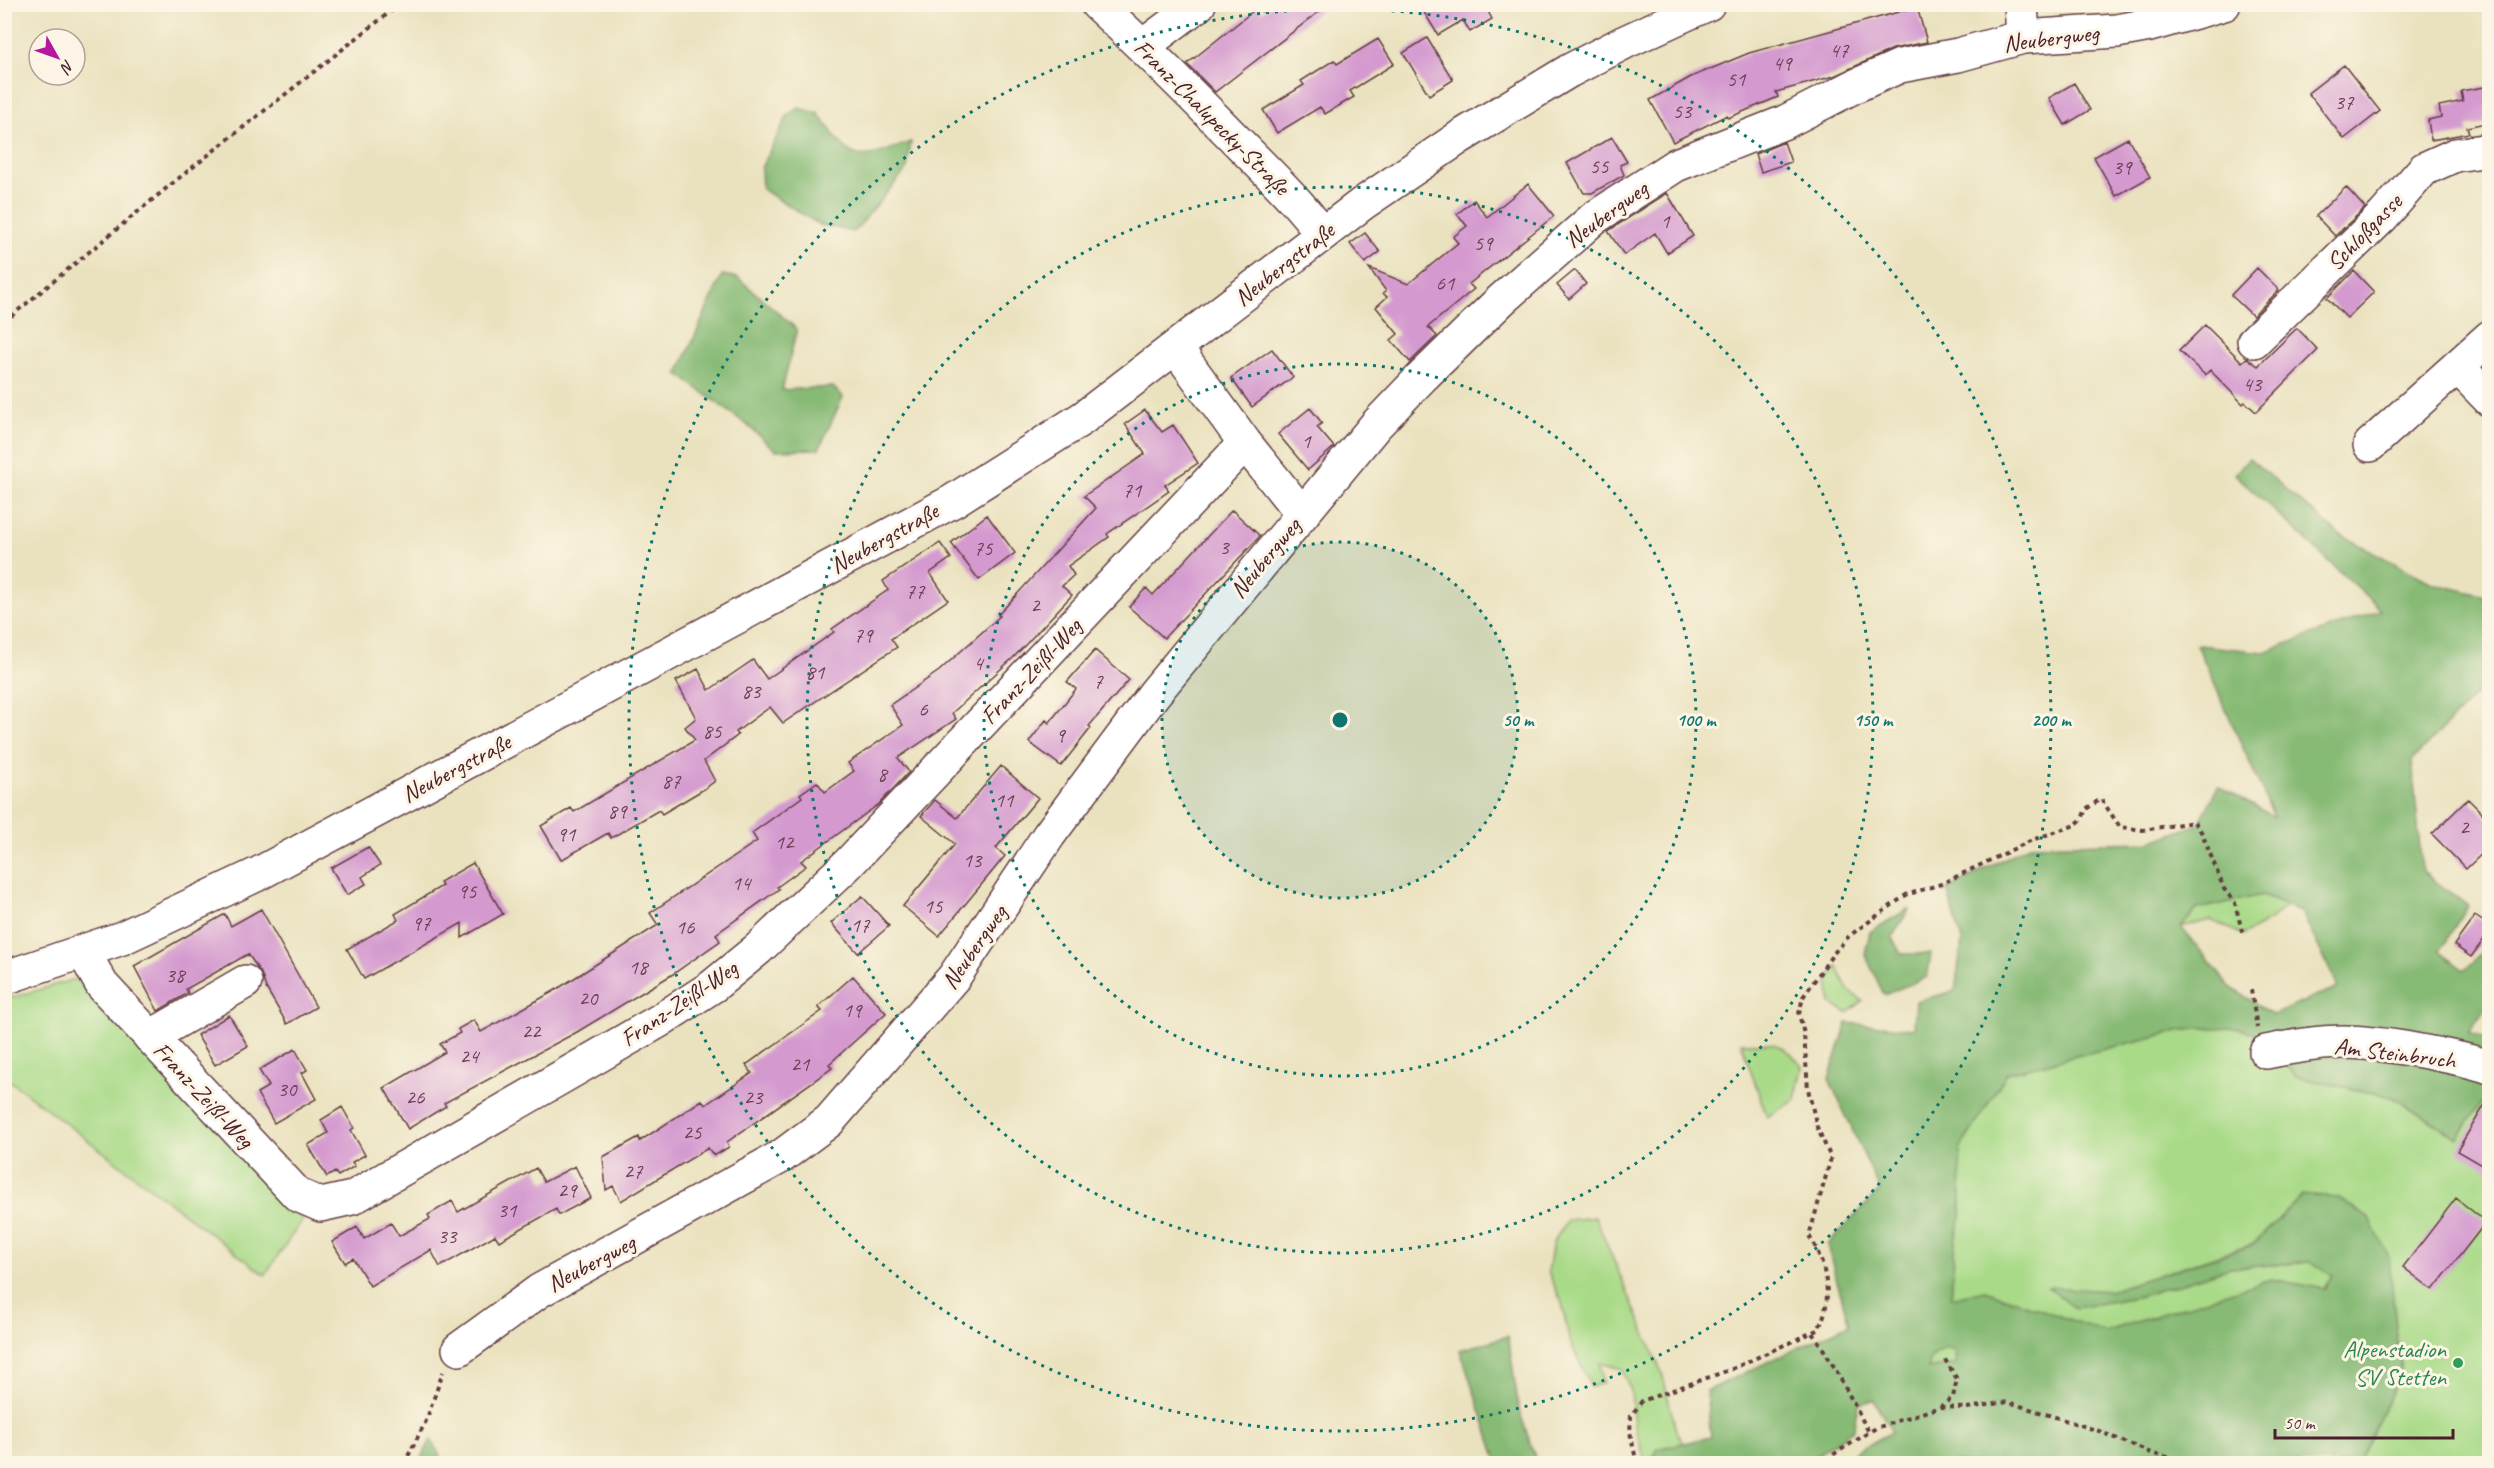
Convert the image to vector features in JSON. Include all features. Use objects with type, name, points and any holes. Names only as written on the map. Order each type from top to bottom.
[{"type":"street","name":"Franz-Chalupecky-Straße","points":[[1097,4],[1143,46],[1293,198],[1322,234]]},
{"type":"street","points":[[1143,46],[1199,4]]},
{"type":"street","name":"Neubergstraße","points":[[4,978],[84,953],[153,925],[285,860],[934,511],[1083,418],[1322,234],[1433,154],[1531,93],[1625,42],[1708,4]]},
{"type":"street","points":[[2021,4],[2023,37]]},
{"type":"street","name":"Neubergweg","points":[[459,1349],[539,1291],[782,1156],[829,1120],[954,977],[1049,835],[1154,694],[1302,514],[1413,386],[1508,294],[1607,208],[1676,165],[1785,122],[1889,70],[2023,37],[2117,31],[2150,26],[2224,4]]},
{"type":"street","name":"Schloßgasse","points":[[2254,341],[2383,216],[2424,169],[2455,155],[2490,150]]},
{"type":"street","points":[[2370,445],[2490,337]]},
{"type":"street","points":[[1176,348],[1245,443],[1302,514]]},
{"type":"street","points":[[2458,367],[2490,400]]},
{"type":"street","name":"Franz-Zeißl-Weg","points":[[84,953],[102,985],[298,1195],[321,1205],[352,1198],[659,1021],[713,986],[758,949],[856,855],[1245,443]]},
{"type":"street","points":[[150,1037],[245,982]]},
{"type":"street","name":"Am Steinbruch","points":[[2265,1052],[2305,1044],[2345,1042],[2414,1052],[2490,1067]]},
{"type":"path","points":[[4,322],[174,182],[400,4]]},
{"type":"path","points":[[1637,1464],[1629,1431],[1630,1416],[1642,1401],[1732,1370],[1812,1333],[1826,1317],[1824,1273],[1817,1248],[1809,1236],[1832,1158],[1817,1126],[1808,1089],[1804,1034],[1799,1014],[1803,996],[1849,936],[1906,895],[1941,884],[2032,840],[2075,825],[2082,819],[2086,809],[2101,799],[2120,827],[2144,830],[2194,822],[2202,833],[2224,889],[2235,903],[2243,935]]},
{"type":"path","points":[[2251,990],[2253,1017],[2265,1052]]},
{"type":"path","points":[[1812,1333],[1830,1356],[1845,1390],[1869,1432]]},
{"type":"path","points":[[404,1464],[426,1421],[444,1369],[459,1349]]},
{"type":"path","points":[[1818,1464],[1869,1432],[1940,1407],[1953,1397],[1957,1379],[1944,1359]]},
{"type":"path","points":[[1940,1407],[1967,1408],[2008,1402],[2099,1431],[2153,1454],[2203,1464]]},
{"type":"green space","points":[[798,108],[818,113],[840,142],[856,154],[865,156],[877,154],[911,142],[907,169],[854,232],[820,225],[762,189],[761,168],[788,115]]},
{"type":"green space","points":[[722,275],[738,278],[797,329],[782,390],[833,387],[843,397],[819,449],[775,450],[746,424],[678,374]]},
{"type":"green space","points":[[2249,458],[2339,534],[2432,583],[2489,597],[2489,682],[2412,760],[2422,871],[2468,906],[2439,951],[2464,970],[2489,947],[2489,1004],[2469,1032],[2489,1040],[2489,1107],[2481,1103],[2458,1138],[2393,1097],[2296,1077],[2265,1035],[2230,1027],[2182,1030],[2007,1073],[1960,1149],[1961,1216],[1955,1239],[1951,1298],[1984,1290],[2105,1332],[2271,1279],[2324,1289],[2332,1275],[2311,1262],[2229,1268],[2141,1296],[2075,1308],[2048,1287],[2109,1291],[2253,1245],[2302,1195],[2338,1198],[2370,1219],[2389,1258],[2401,1374],[2357,1463],[1834,1463],[1892,1432],[1874,1400],[1858,1404],[1853,1430],[1805,1463],[1650,1464],[1658,1449],[1711,1437],[1706,1391],[1849,1324],[1827,1245],[1880,1190],[1829,1079],[1847,1023],[1914,1029],[1916,1001],[1955,991],[1962,941],[1947,889],[2030,845],[2150,842],[2199,824],[2218,786],[2274,817],[2197,645],[2264,652],[2381,610],[2235,474]],"holes":[[[2262,895],[2302,913],[2338,987],[2273,1015],[2230,987],[2181,927],[2197,909]],[[1946,1348],[1955,1352],[1956,1364],[1928,1369],[1931,1357]]]},
{"type":"green space","points":[[2262,895],[2286,906],[2270,920],[2243,935],[2211,920],[2181,927],[2197,909]]},
{"type":"green space","points":[[1910,908],[1892,937],[1901,954],[1931,954],[1927,977],[1884,995],[1865,954],[1870,932]]},
{"type":"green space","points":[[1837,966],[1848,990],[1863,1001],[1847,1013],[1831,1003],[1828,980]]},
{"type":"green space","points":[[75,979],[303,1219],[265,1275],[5,1077],[4,1000]]},
{"type":"green space","points":[[2230,1027],[2266,1035],[2296,1077],[2393,1097],[2458,1138],[2482,1102],[2489,1107],[2489,1463],[2357,1463],[2401,1374],[2395,1325],[2302,1196],[2253,1244],[2109,1291],[2049,1288],[2075,1308],[2141,1296],[2229,1268],[2311,1262],[2332,1275],[2324,1289],[2271,1279],[2105,1332],[1985,1290],[1951,1298],[1955,1239],[1961,1216],[1960,1149],[2007,1073],[2182,1030]]},
{"type":"green space","points":[[1741,1043],[1769,1043],[1783,1048],[1795,1058],[1802,1067],[1795,1100],[1767,1117]]},
{"type":"green space","points":[[1595,1217],[1662,1373],[1676,1431],[1683,1443],[1658,1449],[1650,1463],[1646,1463],[1634,1424],[1631,1391],[1622,1369],[1600,1363],[1603,1383],[1591,1387],[1569,1339],[1562,1303],[1548,1272],[1553,1242],[1568,1220]]},
{"type":"green space","points":[[1508,1336],[1519,1410],[1537,1463],[1498,1463],[1460,1350]]},
{"type":"green space","points":[[1946,1348],[1955,1352],[1956,1364],[1927,1369],[1931,1357]]},
{"type":"green space","points":[[431,1440],[444,1463],[419,1463]]},
{"type":"building","points":[[1272,4],[1329,4],[1215,92],[1187,64],[1258,7],[1262,12]]},
{"type":"building","points":[[1419,4],[1488,4],[1485,6],[1492,19],[1470,32],[1463,20],[1438,35]]},
{"type":"building","points":[[1917,7],[1927,42],[1893,49],[1834,76],[1776,92],[1778,97],[1728,118],[1727,115],[1673,142],[1650,100],[1691,77],[1749,53]]},
{"type":"building","points":[[1427,38],[1453,80],[1429,95],[1403,53]]},
{"type":"building","points":[[1378,39],[1394,64],[1350,91],[1354,97],[1325,114],[1320,107],[1277,133],[1263,110],[1304,85],[1301,81],[1334,60],[1337,64]]},
{"type":"building","points":[[2344,65],[2380,111],[2344,139],[2308,93]]},
{"type":"building","points":[[2074,83],[2090,110],[2065,125],[2049,98]]},
{"type":"building","points":[[2490,86],[2490,122],[2467,127],[2469,133],[2431,140],[2428,120],[2441,117],[2439,106],[2463,101],[2461,91]]},
{"type":"building","points":[[1612,137],[1627,162],[1620,165],[1624,175],[1592,193],[1584,193],[1567,163]]},
{"type":"building","points":[[2128,138],[2150,177],[2116,196],[2094,157]]},
{"type":"building","points":[[1784,142],[1791,162],[1761,172],[1755,154]]},
{"type":"building","points":[[1528,184],[1554,216],[1469,284],[1474,289],[1428,327],[1437,336],[1410,362],[1391,340],[1398,334],[1376,307],[1387,297],[1383,293],[1386,291],[1369,268],[1408,284],[1458,243],[1453,237],[1467,226],[1457,214],[1474,200],[1487,217]]},
{"type":"building","points":[[2346,187],[2365,208],[2335,236],[2316,216]]},
{"type":"building","points":[[1667,193],[1693,236],[1667,253],[1655,233],[1624,255],[1608,231]]},
{"type":"building","points":[[1365,233],[1380,252],[1365,263],[1350,244]]},
{"type":"building","points":[[2257,268],[2279,290],[2253,316],[2231,295]]},
{"type":"building","points":[[1575,270],[1586,284],[1569,299],[1557,285]]},
{"type":"building","points":[[2354,271],[2374,292],[2347,318],[2327,298]]},
{"type":"building","points":[[2205,325],[2242,362],[2247,358],[2258,366],[2297,328],[2318,350],[2256,412],[2245,402],[2243,404],[2210,370],[2205,375],[2179,351]]},
{"type":"building","points":[[1272,349],[1293,377],[1252,407],[1231,378]]},
{"type":"building","points":[[1310,408],[1322,423],[1317,427],[1334,447],[1308,470],[1278,434]]},
{"type":"building","points":[[1145,410],[1162,432],[1173,425],[1198,463],[1165,485],[1169,491],[1107,534],[1109,537],[1068,566],[1074,575],[1062,586],[1072,595],[1013,658],[952,713],[956,719],[898,758],[909,772],[879,804],[801,861],[806,866],[777,887],[779,889],[716,934],[720,941],[673,974],[577,1032],[444,1103],[446,1106],[408,1129],[384,1088],[445,1052],[440,1044],[460,1033],[458,1029],[474,1020],[481,1032],[554,991],[658,925],[650,913],[757,841],[752,833],[802,797],[800,794],[817,782],[825,792],[854,771],[848,763],[903,725],[890,705],[939,671],[1000,616],[998,615],[1096,508],[1084,496],[1145,454],[1125,424]]},
{"type":"building","points":[[1232,510],[1260,536],[1164,638],[1129,607],[1146,588],[1153,595]]},
{"type":"building","points":[[987,515],[1015,553],[979,580],[951,543]]},
{"type":"building","points":[[940,543],[951,558],[930,573],[948,600],[891,639],[897,647],[783,723],[770,707],[736,732],[738,735],[704,761],[715,781],[662,814],[659,810],[611,838],[608,833],[561,860],[541,826],[571,808],[574,812],[695,740],[685,727],[696,718],[676,681],[698,669],[709,690],[753,660],[767,679],[834,632],[832,629],[888,590],[883,581]]},
{"type":"building","points":[[1095,650],[1129,680],[1089,726],[1091,728],[1061,766],[1029,742],[1046,720],[1049,723],[1076,689],[1067,682]]},
{"type":"building","points":[[1001,766],[1038,798],[996,848],[1005,856],[939,936],[903,906],[955,844],[921,816],[935,800],[957,818]]},
{"type":"building","points":[[2468,799],[2490,821],[2490,846],[2466,869],[2432,834]]},
{"type":"building","points":[[368,847],[380,865],[362,877],[366,884],[347,895],[331,868]]},
{"type":"building","points":[[473,863],[503,914],[462,938],[462,923],[364,979],[347,949],[398,920],[395,914],[442,886],[440,882]]},
{"type":"building","points":[[862,896],[889,926],[858,953],[831,923]]},
{"type":"building","points":[[261,909],[316,1007],[287,1024],[266,988],[261,973],[248,954],[186,989],[188,993],[158,1011],[134,966],[225,914],[231,926]]},
{"type":"building","points":[[2475,916],[2490,926],[2490,931],[2471,957],[2454,945]]},
{"type":"building","points":[[853,976],[886,1013],[829,1064],[832,1068],[727,1142],[729,1147],[714,1156],[708,1148],[621,1201],[613,1186],[606,1190],[603,1157],[639,1137],[640,1141],[702,1100],[705,1105],[752,1073],[746,1065],[822,1011],[818,1007]]},
{"type":"building","points":[[229,1015],[248,1046],[215,1065],[197,1035]]},
{"type":"building","points":[[295,1049],[307,1070],[302,1073],[316,1099],[274,1123],[257,1093],[269,1086],[259,1070]]},
{"type":"building","points":[[2490,1096],[2490,1170],[2457,1151]]},
{"type":"building","points":[[342,1107],[354,1128],[351,1130],[365,1155],[352,1162],[355,1166],[338,1176],[335,1172],[327,1177],[308,1145],[328,1133],[321,1120]]},
{"type":"building","points":[[575,1166],[591,1198],[559,1215],[556,1209],[499,1241],[495,1235],[440,1267],[431,1250],[370,1286],[353,1258],[345,1263],[332,1242],[357,1227],[364,1239],[391,1223],[399,1236],[430,1219],[428,1215],[452,1201],[458,1212],[536,1168],[544,1182]]},
{"type":"building","points":[[2456,1198],[2486,1222],[2433,1290],[2403,1267]]},
{"type":"place","name":"Alpenstadion SV Stetten","points":[[2458,1363]]}]
